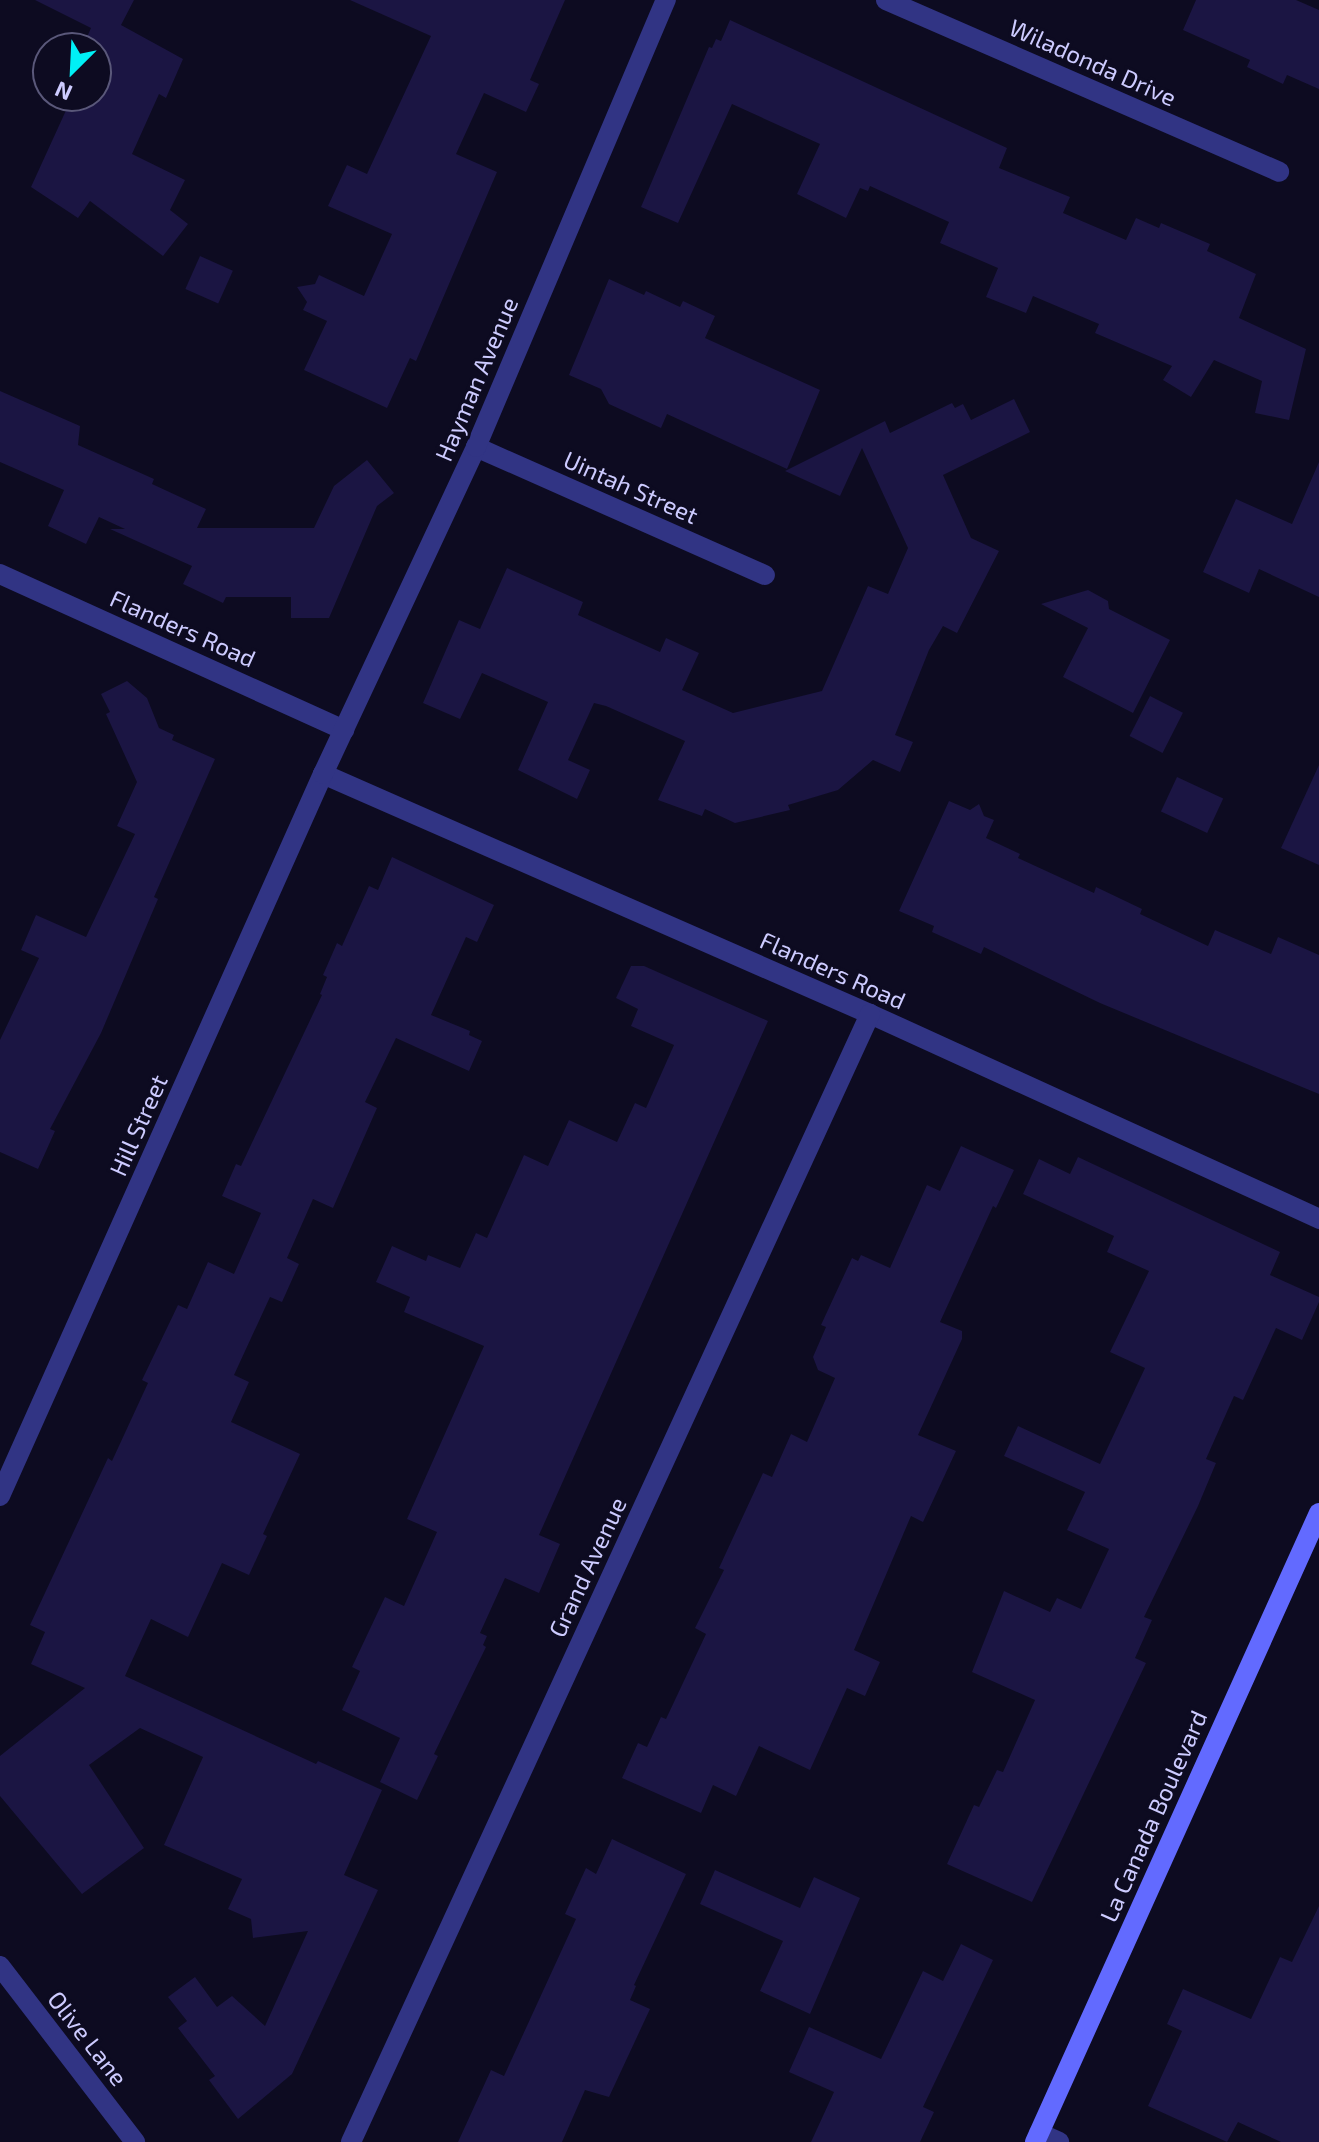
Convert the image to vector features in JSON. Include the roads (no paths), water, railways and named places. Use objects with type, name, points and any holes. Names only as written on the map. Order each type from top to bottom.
[{"type":"street","name":"Hayman Avenue","points":[[323,774],[476,447],[666,0]]},
{"type":"street","name":"Wiladonda Drive","points":[[886,0],[1279,172]]},
{"type":"street","name":"Uintah Street","points":[[476,447],[765,575]]},
{"type":"street","name":"Flanders Road","points":[[0,574],[344,730]]},
{"type":"street","name":"Flanders Road","points":[[323,774],[870,1014],[1319,1219]]},
{"type":"street","name":"Hill Street","points":[[0,1496],[323,774]]},
{"type":"street","name":"Grand Avenue","points":[[351,2142],[870,1014]]},
{"type":"street","name":"La Canada Boulevard","points":[[1037,2138],[1319,1513]]},
{"type":"street","name":"Olive Lane","points":[[0,1966],[135,2142]]},
{"type":"street","points":[[1037,2138],[1059,2142]]}]
